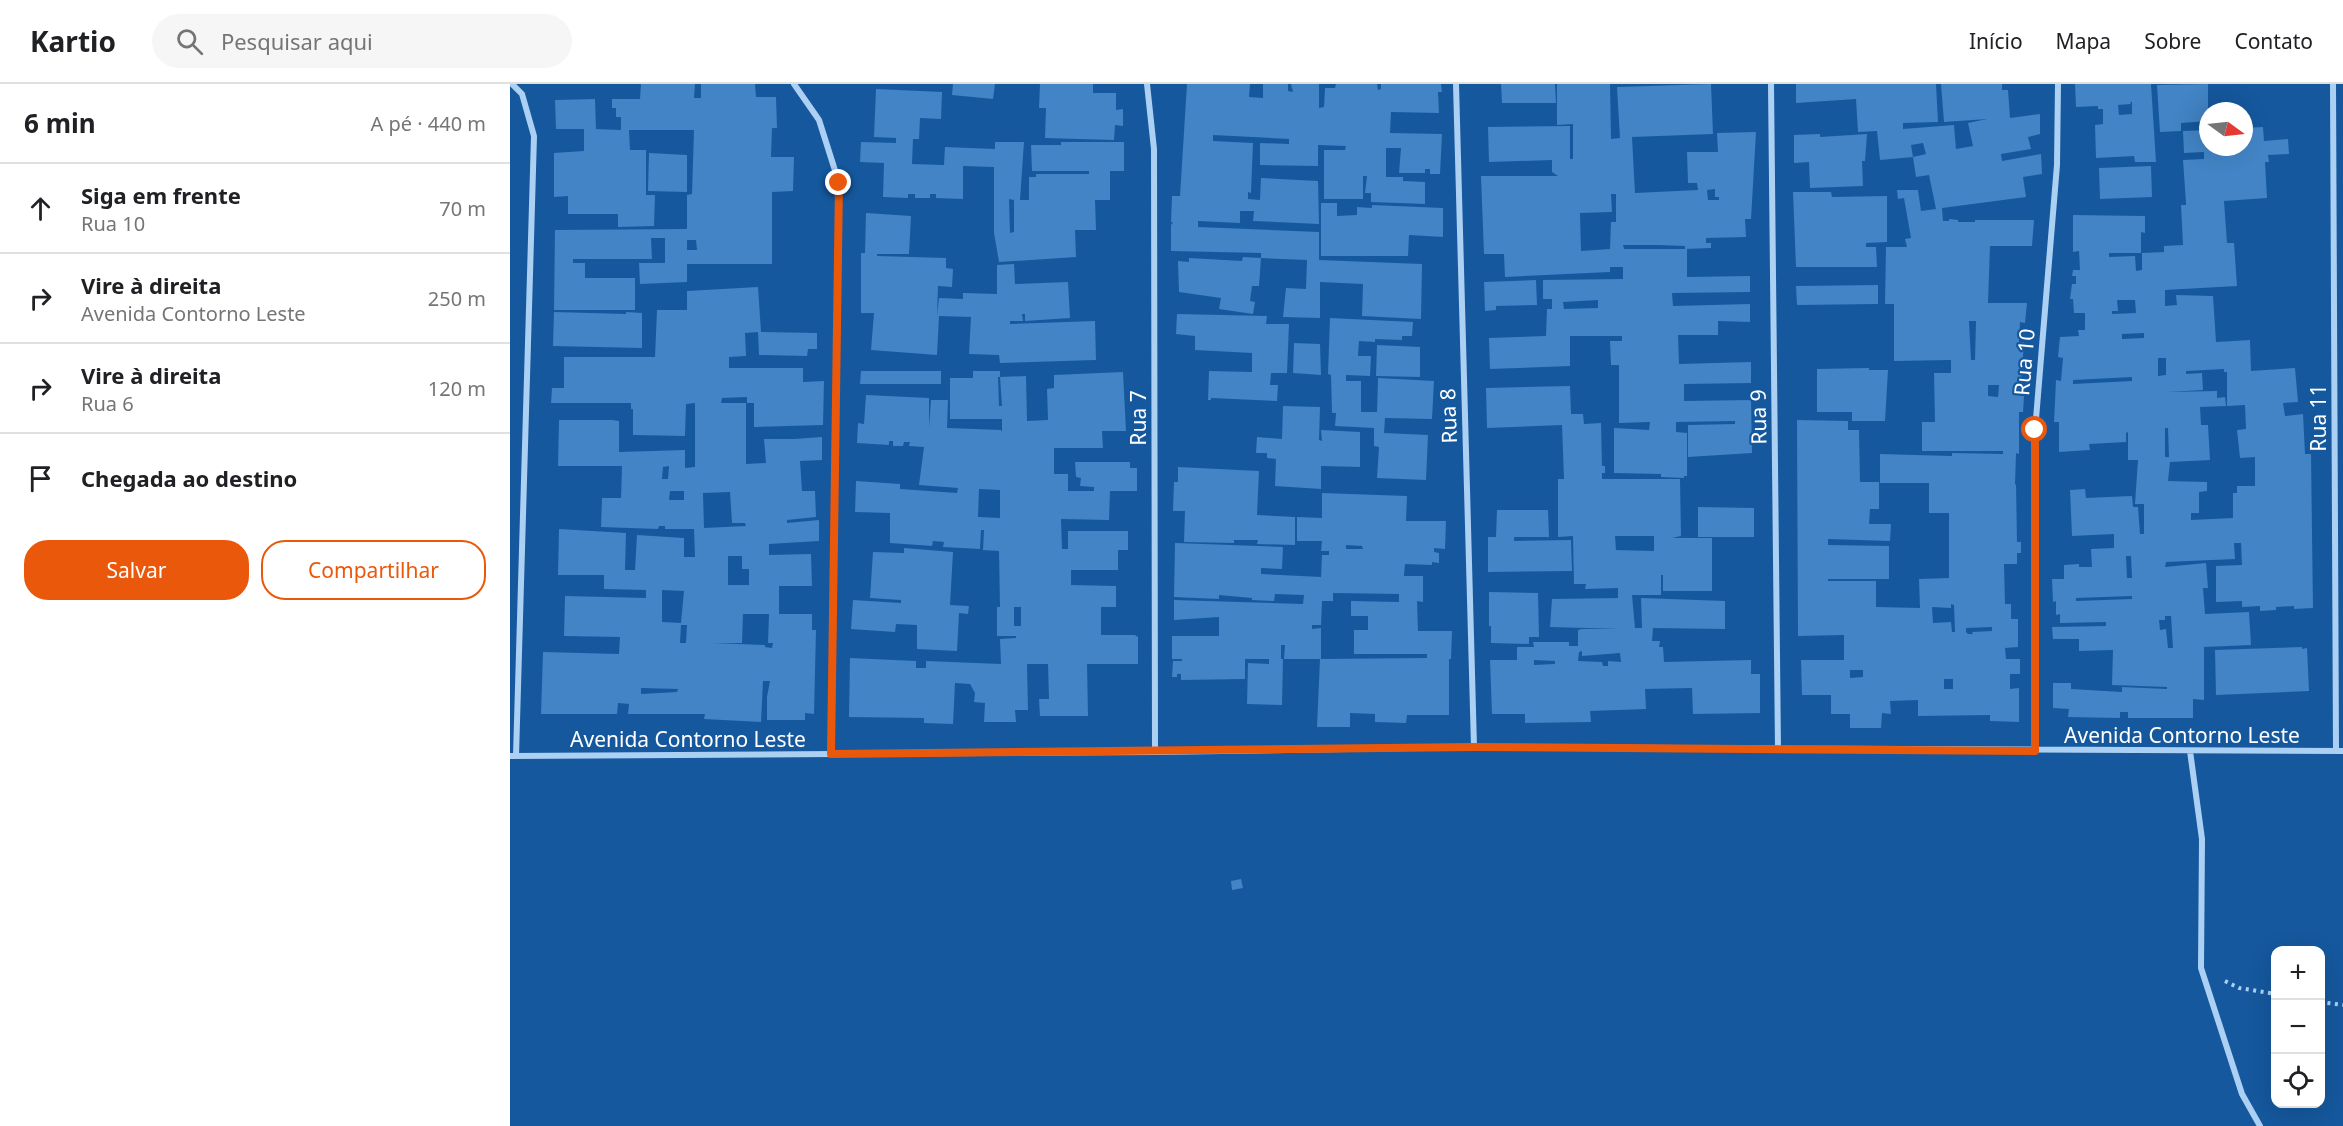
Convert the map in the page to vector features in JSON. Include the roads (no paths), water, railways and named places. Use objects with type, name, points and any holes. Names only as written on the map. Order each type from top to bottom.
[{"type":"street","points":[[512,84],[522,94],[534,136],[513,756]]},
{"type":"street","points":[[794,84],[819,120],[839,183],[831,754]]},
{"type":"street","name":"Rua 7","points":[[1147,84],[1154,149],[1155,752]]},
{"type":"street","name":"Rua 8","points":[[1456,84],[1474,747]]},
{"type":"street","name":"Rua 9","points":[[1771,84],[1778,750]]},
{"type":"street","name":"Rua 10","points":[[2035,751],[2035,430],[2057,165],[2058,84]]},
{"type":"street","name":"Rua 11","points":[[2333,84],[2339,751]]},
{"type":"street","name":"Avenida Contorno Leste","points":[[513,756],[1155,752],[1474,747],[2339,751]]},
{"type":"street","points":[[2190,751],[2202,839],[2200,968],[2242,1094],[2260,1126]]}]
